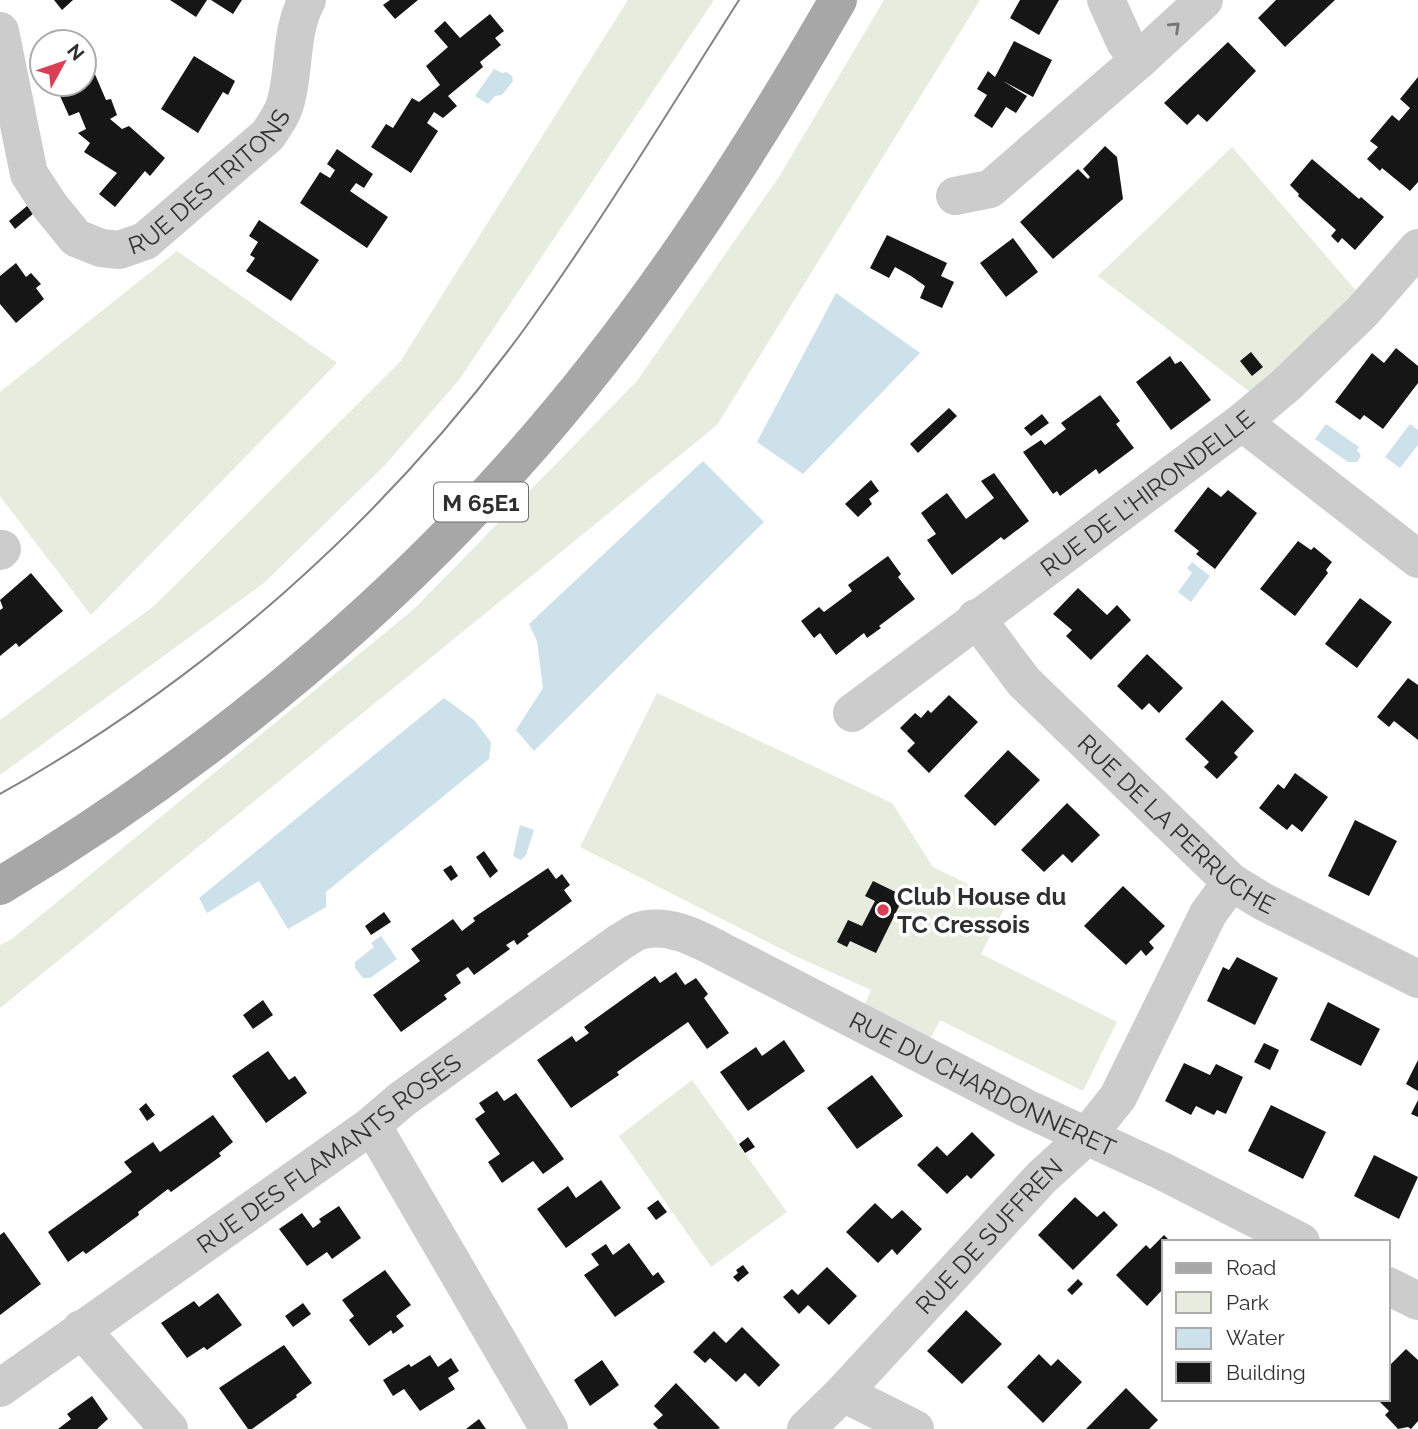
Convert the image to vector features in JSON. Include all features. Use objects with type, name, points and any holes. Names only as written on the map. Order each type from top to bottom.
[{"type":"main road","name":"M 65E1","points":[[0,886],[135,799],[209,743],[291,678],[454,530],[514,465],[650,297],[725,187],[838,0]]},
{"type":"street","name":"RUE DES TRITONS","points":[[0,31],[29,174],[50,206],[76,237],[101,248],[119,250],[145,241],[268,135],[281,116],[287,100],[299,18],[307,0]]},
{"type":"street","points":[[1106,0],[1125,42],[1139,60]]},
{"type":"street","points":[[955,196],[990,189],[1204,0]]},
{"type":"street","name":"RUE DE L'HIRONDELLE","points":[[852,713],[1242,422],[1286,385],[1362,312],[1418,248]]},
{"type":"street","points":[[1242,422],[1418,559]]},
{"type":"street","name":"RUE DE LA PERRUCHE","points":[[976,618],[1024,682],[1231,882],[1264,902],[1418,979]]},
{"type":"street","name":"RUE DE SUFFREN","points":[[806,1429],[843,1393],[1042,1177],[1087,1136],[1118,1097],[1208,914],[1231,882]]},
{"type":"street","name":"RUE DU CHARDONNERET","points":[[663,928],[693,937],[1026,1108],[1297,1240]]},
{"type":"street","name":"RUE DES FLAMANTS ROSES","points":[[0,1388],[372,1125],[401,1100],[620,942],[638,931],[663,928]]},
{"type":"street","points":[[372,1125],[548,1429]]},
{"type":"street","points":[[1390,1287],[1418,1301]]},
{"type":"street","points":[[81,1329],[169,1429]]},
{"type":"street","points":[[843,1393],[915,1429]]},
{"type":"green space","points":[[628,0],[714,0],[459,380],[385,465],[264,583],[0,775],[0,720],[154,606],[400,362]]},
{"type":"green space","points":[[884,0],[980,0],[717,425],[0,1008],[0,945],[12,939],[414,609],[637,381],[779,177]]},
{"type":"green space","points":[[1232,147],[1359,294],[1250,392],[1098,276]]},
{"type":"green space","points":[[177,251],[337,363],[91,615],[0,496],[0,392]]},
{"type":"green space","points":[[657,693],[892,803],[933,867],[1007,903],[981,954],[1117,1022],[1083,1091],[940,1020],[930,1039],[864,1006],[871,990],[793,955],[580,847]]},
{"type":"green space","points":[[692,1080],[787,1212],[711,1267],[619,1136]]},
{"type":"water","points":[[494,69],[507,72],[513,81],[502,95],[495,96],[488,104],[475,96]]},
{"type":"water","points":[[836,293],[920,353],[803,474],[757,442]]},
{"type":"water","points":[[1326,424],[1359,447],[1357,450],[1361,456],[1357,462],[1348,462],[1315,439]]},
{"type":"water","points":[[1410,424],[1418,430],[1418,445],[1400,468],[1385,457]]},
{"type":"water","points":[[703,461],[764,522],[534,751],[516,730],[543,688],[537,641],[529,624]]},
{"type":"water","points":[[1192,562],[1210,576],[1191,602],[1178,592],[1192,573],[1187,568]]},
{"type":"water","points":[[444,698],[474,720],[491,742],[489,759],[326,892],[326,907],[288,929],[259,881],[207,913],[199,898]]},
{"type":"water","points":[[520,825],[534,830],[526,855],[521,860],[513,856]]},
{"type":"water","points":[[381,936],[397,959],[370,978],[363,978],[355,968],[355,962],[374,947],[371,943]]},
{"type":"building","points":[[54,0],[73,0],[62,10]]},
{"type":"building","points":[[170,0],[207,0],[196,17]]},
{"type":"building","points":[[211,0],[242,0],[233,14]]},
{"type":"building","points":[[390,0],[418,0],[395,19],[383,5]]},
{"type":"building","points":[[1020,0],[1059,0],[1039,35],[1010,18]]},
{"type":"building","points":[[1276,0],[1335,0],[1285,47],[1258,18]]},
{"type":"building","points":[[490,14],[504,31],[495,38],[501,45],[480,62],[483,67],[448,96],[457,106],[443,118],[434,112],[427,123],[438,131],[411,173],[371,147],[386,124],[393,128],[412,98],[419,102],[440,85],[426,66],[448,47],[434,31],[445,21],[460,38]]},
{"type":"building","points":[[1014,41],[1052,60],[1033,97],[1003,81],[1027,96],[1016,113],[1006,107],[992,128],[974,116],[987,95],[977,89],[988,71],[995,77]]},
{"type":"building","points":[[1228,42],[1256,71],[1207,122],[1198,114],[1187,125],[1164,103]]},
{"type":"building","points":[[194,56],[235,81],[228,95],[223,92],[198,133],[161,109]]},
{"type":"building","points":[[1418,77],[1418,182],[1410,191],[1367,159],[1378,147],[1370,141],[1392,115],[1399,121],[1410,108],[1400,99]]},
{"type":"building","points":[[98,81],[106,100],[111,99],[117,115],[110,119],[122,129],[129,126],[165,158],[150,176],[145,171],[115,207],[99,194],[117,173],[84,152],[90,143],[78,133],[86,129],[79,112],[69,116],[61,98],[98,98]]},
{"type":"building","points":[[1105,146],[1117,157],[1123,199],[1053,259],[1020,222],[1078,169],[1088,179],[1090,177],[1083,169]]},
{"type":"building","points":[[337,149],[373,174],[364,188],[356,183],[350,191],[388,217],[367,248],[300,203],[320,172],[330,178],[335,170],[327,164]]},
{"type":"building","points":[[1312,159],[1384,217],[1355,250],[1342,238],[1338,243],[1331,236],[1336,230],[1298,196],[1290,185]]},
{"type":"building","points":[[27,206],[34,213],[15,229],[9,221]]},
{"type":"building","points":[[259,220],[319,260],[291,301],[246,271],[255,258],[250,255],[258,242],[249,236]]},
{"type":"building","points":[[887,235],[947,263],[941,276],[954,282],[942,308],[920,298],[925,286],[895,267],[889,278],[870,268]]},
{"type":"building","points":[[1013,238],[1038,272],[1006,297],[980,263]]},
{"type":"building","points":[[16,263],[26,277],[31,273],[41,284],[36,288],[44,299],[16,323],[0,304],[0,276]]},
{"type":"building","points":[[1396,348],[1418,366],[1418,383],[1383,429],[1364,415],[1360,420],[1335,402],[1372,353],[1384,363]]},
{"type":"building","points":[[1251,352],[1263,367],[1252,376],[1240,361]]},
{"type":"building","points":[[1170,356],[1175,364],[1181,361],[1211,400],[1171,430],[1136,382]]},
{"type":"building","points":[[1100,395],[1120,421],[1116,424],[1134,448],[1099,474],[1096,469],[1060,496],[1057,491],[1053,494],[1023,452],[1041,440],[1045,445],[1066,429],[1061,423]]},
{"type":"building","points":[[949,408],[957,416],[918,453],[910,444]]},
{"type":"building","points":[[1042,414],[1049,423],[1031,436],[1024,428]]},
{"type":"building","points":[[994,473],[1029,521],[1004,540],[1001,537],[952,575],[927,540],[936,534],[921,513],[947,493],[966,519],[994,498],[981,481]]},
{"type":"building","points":[[871,480],[879,491],[869,499],[872,504],[858,517],[845,504]]},
{"type":"building","points":[[1208,487],[1221,497],[1228,490],[1257,513],[1215,569],[1196,554],[1199,551],[1174,531]]},
{"type":"building","points":[[1298,541],[1311,550],[1314,547],[1332,562],[1326,570],[1328,573],[1295,616],[1260,589]]},
{"type":"building","points":[[888,556],[901,574],[898,577],[915,599],[867,638],[864,633],[836,655],[820,633],[814,638],[801,621],[819,607],[824,612],[852,591],[848,585]]},
{"type":"building","points":[[31,573],[63,611],[19,647],[16,643],[0,656],[0,610],[3,608],[0,600]]},
{"type":"building","points":[[1078,588],[1107,615],[1117,605],[1131,620],[1091,660],[1066,636],[1072,630],[1053,614]]},
{"type":"building","points":[[1360,598],[1392,622],[1357,668],[1325,644]]},
{"type":"building","points":[[1147,654],[1183,688],[1159,713],[1149,703],[1142,710],[1117,686]]},
{"type":"building","points":[[1408,678],[1418,685],[1418,740],[1394,721],[1389,727],[1377,717]]},
{"type":"building","points":[[949,695],[978,722],[929,773],[907,751],[915,743],[900,728],[915,713],[921,718],[928,710],[931,713]]},
{"type":"building","points":[[1222,700],[1254,731],[1234,753],[1238,757],[1217,779],[1204,767],[1209,762],[1185,739]]},
{"type":"building","points":[[1008,750],[1040,780],[995,826],[964,796]]},
{"type":"building","points":[[1295,773],[1328,797],[1302,832],[1292,824],[1287,830],[1259,808],[1278,784],[1284,789]]},
{"type":"building","points":[[1067,803],[1100,835],[1072,863],[1063,854],[1044,872],[1021,850]]},
{"type":"building","points":[[1355,820],[1397,841],[1369,896],[1328,876]]},
{"type":"building","points":[[484,851],[498,871],[490,878],[476,857]]},
{"type":"building","points":[[451,865],[458,876],[451,881],[443,870]]},
{"type":"building","points":[[548,868],[556,879],[562,874],[570,885],[564,890],[572,901],[527,934],[529,936],[517,945],[514,940],[506,945],[510,949],[474,975],[468,967],[456,975],[461,983],[444,995],[447,999],[401,1032],[373,995],[420,961],[411,949],[453,919],[462,931],[475,921],[473,918]]},
{"type":"building","name":"Club House du TC Cressois","points":[[873,881],[904,896],[876,953],[850,941],[847,947],[837,942],[848,920],[862,926],[875,901],[865,896]]},
{"type":"building","points":[[1123,886],[1165,926],[1149,942],[1154,948],[1146,956],[1141,950],[1126,965],[1084,926]]},
{"type":"building","points":[[384,912],[391,922],[371,935],[365,926]]},
{"type":"building","points":[[1237,957],[1278,978],[1255,1025],[1207,1001],[1223,967],[1229,970]]},
{"type":"building","points":[[676,972],[685,985],[696,978],[708,994],[704,998],[729,1033],[707,1049],[688,1022],[571,1108],[537,1060],[572,1036],[576,1042],[589,1033],[584,1027],[655,976],[660,983]]},
{"type":"building","points":[[263,1000],[273,1015],[253,1029],[243,1015]]},
{"type":"building","points":[[1328,1002],[1380,1029],[1361,1066],[1310,1040]]},
{"type":"building","points":[[784,1040],[805,1071],[748,1111],[720,1072],[756,1047],[762,1056]]},
{"type":"building","points":[[1264,1043],[1279,1050],[1270,1070],[1254,1062]]},
{"type":"building","points":[[268,1051],[289,1080],[295,1076],[307,1093],[266,1123],[232,1076]]},
{"type":"building","points":[[1418,1060],[1418,1091],[1406,1084]]},
{"type":"building","points":[[1184,1063],[1210,1075],[1216,1064],[1243,1077],[1226,1114],[1217,1110],[1214,1115],[1196,1106],[1191,1115],[1165,1101]]},
{"type":"building","points":[[872,1075],[903,1116],[857,1149],[827,1108]]},
{"type":"building","points":[[497,1091],[504,1101],[516,1093],[564,1159],[543,1174],[533,1161],[502,1183],[488,1162],[500,1154],[475,1119],[485,1112],[479,1103]]},
{"type":"building","points":[[1418,1100],[1418,1117],[1411,1114]]},
{"type":"building","points":[[146,1103],[155,1115],[147,1121],[139,1109]]},
{"type":"building","points":[[1271,1105],[1326,1132],[1303,1179],[1248,1151]]},
{"type":"building","points":[[213,1115],[233,1142],[219,1153],[221,1156],[171,1192],[168,1189],[138,1212],[139,1215],[86,1254],[83,1251],[68,1262],[48,1232],[132,1172],[124,1162],[153,1142],[160,1152]]},
{"type":"building","points":[[972,1132],[995,1155],[971,1179],[967,1175],[947,1194],[917,1165],[937,1146],[947,1156]]},
{"type":"building","points":[[748,1137],[755,1147],[745,1153],[739,1144]]},
{"type":"building","points":[[1374,1155],[1418,1177],[1399,1219],[1354,1196]]},
{"type":"building","points":[[601,1180],[621,1208],[566,1248],[537,1209],[568,1186],[576,1198]]},
{"type":"building","points":[[1075,1197],[1097,1217],[1104,1211],[1118,1225],[1073,1270],[1038,1235]]},
{"type":"building","points":[[658,1200],[667,1212],[656,1220],[647,1208]]},
{"type":"building","points":[[875,1203],[892,1219],[902,1210],[922,1229],[897,1255],[892,1249],[878,1263],[846,1232]]},
{"type":"building","points":[[339,1206],[361,1238],[332,1259],[327,1252],[307,1266],[279,1229],[302,1213],[313,1228],[321,1222],[319,1219]]},
{"type":"building","points":[[4,1232],[41,1284],[0,1315],[0,1235]]},
{"type":"building","points":[[1164,1235],[1169,1240],[1162,1240],[1162,1290],[1147,1306],[1116,1275],[1146,1245],[1150,1249]]},
{"type":"building","points":[[629,1243],[653,1276],[658,1272],[665,1282],[615,1317],[584,1275],[599,1265],[591,1254],[606,1244],[613,1255]]},
{"type":"building","points":[[743,1265],[749,1273],[738,1282],[733,1277],[738,1273],[736,1270]]},
{"type":"building","points":[[827,1267],[857,1296],[829,1325],[808,1305],[799,1314],[783,1297],[792,1289],[798,1295]]},
{"type":"building","points":[[385,1270],[411,1305],[396,1316],[404,1326],[393,1334],[391,1330],[369,1346],[349,1320],[354,1316],[342,1300]]},
{"type":"building","points":[[1078,1279],[1083,1284],[1072,1295],[1067,1290]]},
{"type":"building","points":[[218,1293],[242,1325],[207,1350],[204,1347],[187,1358],[161,1323],[194,1301],[199,1307]]},
{"type":"building","points":[[303,1303],[311,1314],[293,1327],[285,1316]]},
{"type":"building","points":[[966,1310],[1002,1344],[962,1384],[927,1351]]},
{"type":"building","points":[[742,1327],[780,1365],[759,1387],[745,1373],[736,1382],[710,1358],[705,1363],[693,1352],[714,1331],[726,1343]]},
{"type":"building","points":[[284,1345],[312,1383],[296,1395],[297,1397],[252,1429],[248,1429],[219,1388]]},
{"type":"building","points":[[1406,1349],[1418,1360],[1418,1421],[1411,1429],[1398,1429],[1385,1415],[1389,1411],[1379,1401],[1390,1401],[1390,1365]]},
{"type":"building","points":[[1039,1354],[1051,1366],[1058,1359],[1082,1382],[1043,1423],[1007,1387]]},
{"type":"building","points":[[430,1355],[438,1367],[451,1358],[459,1371],[448,1378],[455,1389],[420,1411],[404,1389],[393,1396],[383,1380]]},
{"type":"building","points":[[602,1360],[619,1385],[590,1406],[574,1380]]},
{"type":"building","points":[[676,1383],[720,1428],[658,1429],[653,1424],[663,1415],[654,1406]]},
{"type":"building","points":[[1126,1388],[1158,1420],[1149,1429],[1086,1429]]},
{"type":"building","points":[[92,1396],[108,1419],[97,1429],[58,1429],[71,1419],[67,1414]]},
{"type":"building","points":[[479,1419],[486,1429],[466,1429]]},
{"type":"tram line","points":[[0,794],[76,749],[149,700],[220,646],[288,590],[352,529],[413,465],[471,398],[525,328],[581,248],[739,0]]},
{"type":"place","name":"Club House du TC Cressois","points":[[883,910]]}]
